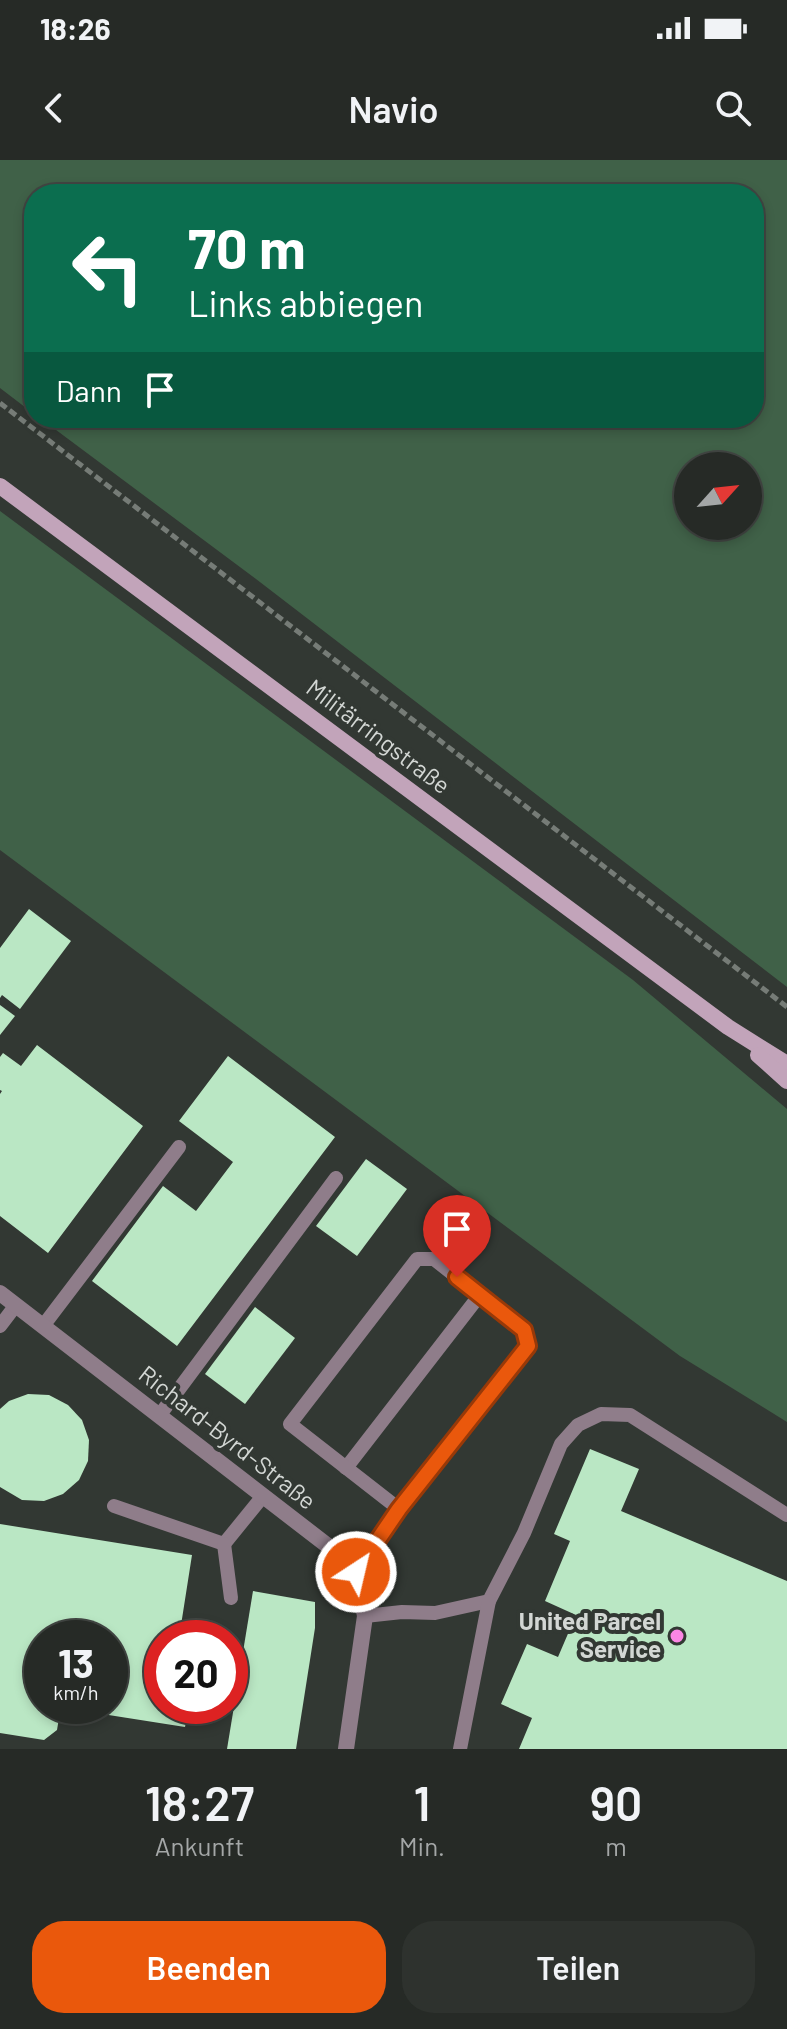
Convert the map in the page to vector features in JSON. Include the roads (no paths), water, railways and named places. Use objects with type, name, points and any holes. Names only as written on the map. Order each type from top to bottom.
[{"type":"main road","name":"Militärringstraße","points":[[0,486],[728,1027],[787,1064]]},
{"type":"main road","name":"Militärringstraße","points":[[728,1027],[787,1081]]},
{"type":"street","name":"Richard-Byrd-Straße","points":[[0,1293],[341,1556],[356,1572]]},
{"type":"street","points":[[346,1749],[365,1616],[356,1572]]},
{"type":"lane","points":[[43,1326],[179,1147]]},
{"type":"lane","points":[[159,1416],[336,1178]]},
{"type":"lane","points":[[356,1572],[399,1509],[528,1346],[524,1330],[434,1259],[417,1259],[290,1424],[399,1509]]},
{"type":"lane","points":[[346,1468],[479,1296]]},
{"type":"lane","points":[[0,1326],[16,1305]]},
{"type":"lane","points":[[460,1749],[489,1601],[524,1533],[561,1444],[578,1425],[601,1414],[630,1415],[787,1515]]},
{"type":"lane","points":[[231,1598],[224,1544],[263,1496]]},
{"type":"lane","points":[[114,1506],[224,1544]]},
{"type":"lane","points":[[365,1616],[402,1612],[435,1613],[489,1601]]},
{"type":"place","name":"United Parcel Service","points":[[677,1636]]}]
